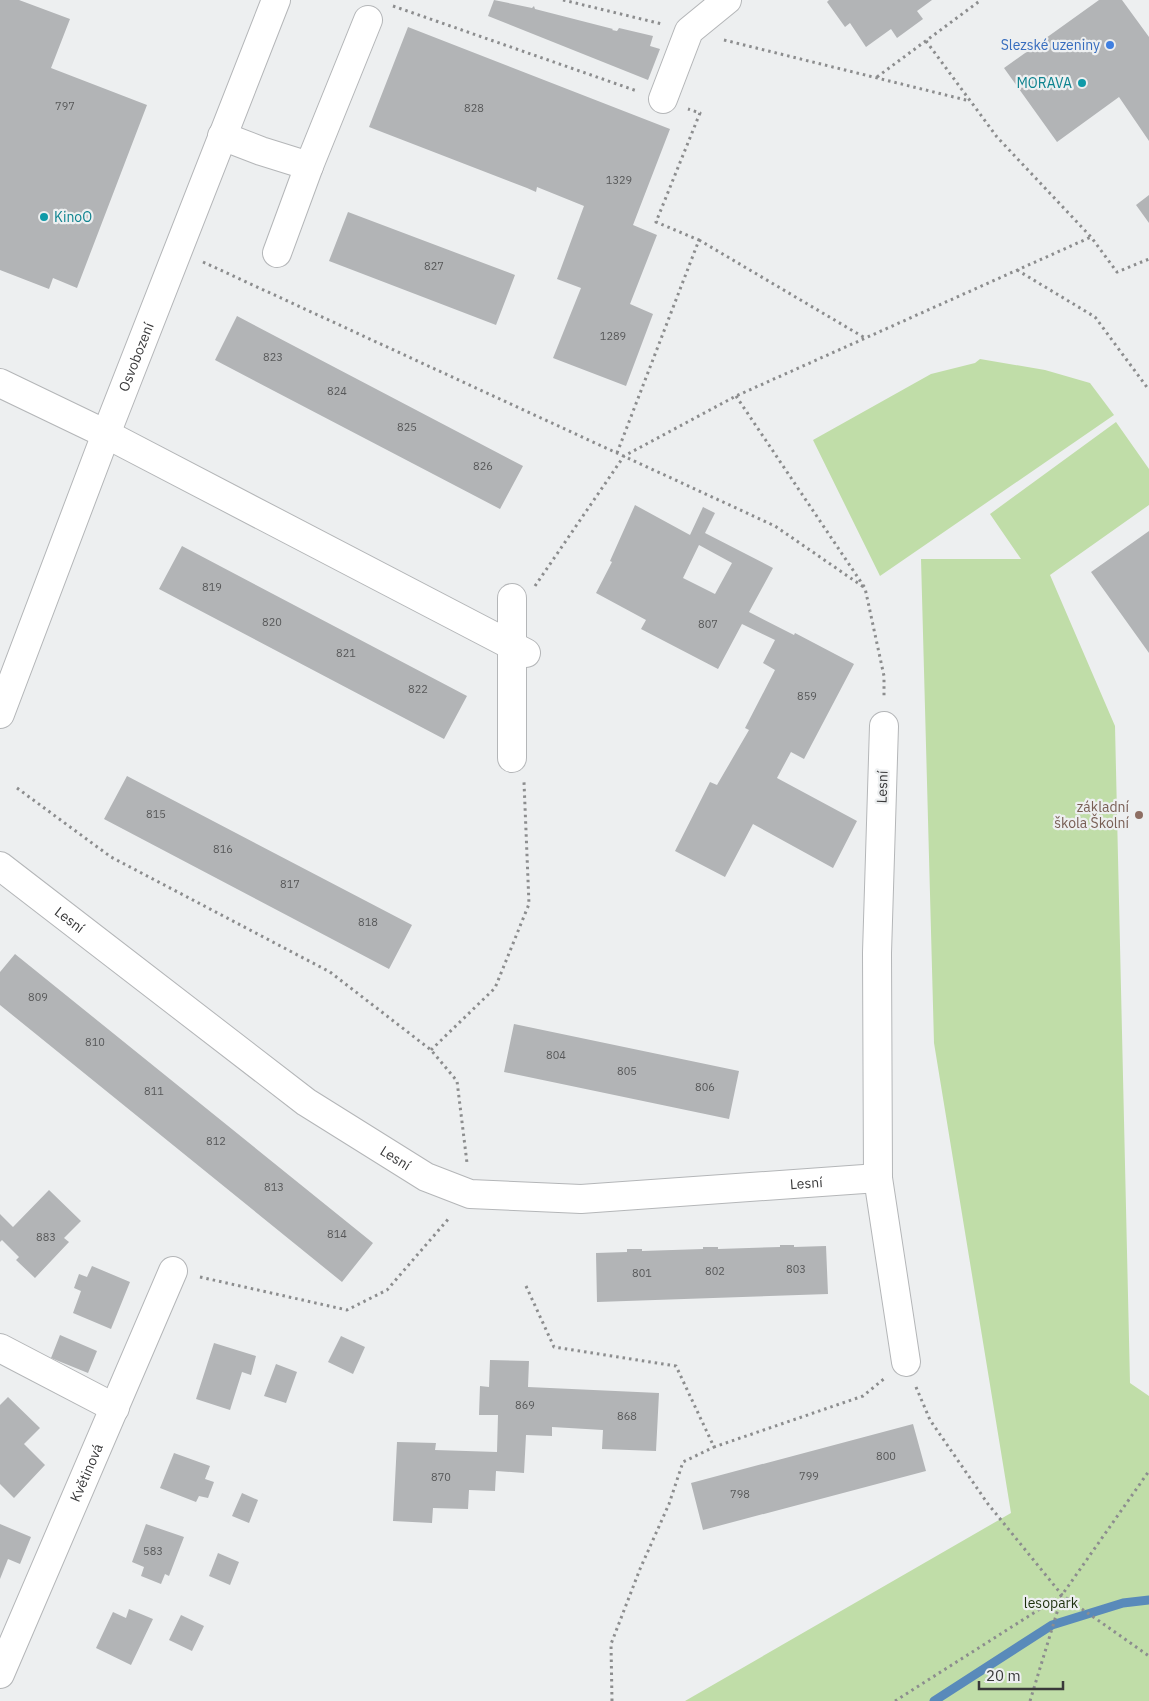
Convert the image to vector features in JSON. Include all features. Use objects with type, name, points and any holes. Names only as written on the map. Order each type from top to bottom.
[{"type":"street","name":"Osvobození","points":[[0,714],[106,434],[276,0]]},
{"type":"street","points":[[663,100],[689,31],[727,0]]},
{"type":"street","points":[[277,252],[309,166],[376,12]]},
{"type":"street","points":[[222,136],[309,166]]},
{"type":"street","points":[[0,383],[106,434],[519,650]]},
{"type":"street","points":[[518,767],[519,650],[523,593]]},
{"type":"street","name":"Lesní","points":[[884,726],[877,953],[878,1178],[906,1362]]},
{"type":"street","name":"Lesní","points":[[0,866],[306,1102],[426,1178],[470,1194],[581,1199],[878,1178]]},
{"type":"street","name":"Květinová","points":[[0,1674],[173,1271]]},
{"type":"street","points":[[0,1348],[115,1408]]},
{"type":"path","points":[[563,0],[970,101]]},
{"type":"path","points":[[876,77],[981,0]]},
{"type":"path","points":[[376,12],[700,113],[656,222],[699,240],[865,338]]},
{"type":"path","points":[[926,41],[997,137],[1091,237],[1117,272],[1149,259]]},
{"type":"path","points":[[523,593],[624,456],[736,396],[1091,237]]},
{"type":"path","points":[[617,453],[699,240]]},
{"type":"path","points":[[177,251],[775,526],[865,588]]},
{"type":"path","points":[[1016,270],[1095,317],[1149,390]]},
{"type":"path","points":[[736,396],[865,588],[884,676],[884,726]]},
{"type":"path","points":[[431,1050],[496,988],[529,904],[518,767]]},
{"type":"path","points":[[526,1286],[554,1347],[676,1366],[714,1447]]},
{"type":"path","points":[[612,1701],[611,1644],[640,1569],[670,1504],[683,1462],[714,1447],[863,1396],[906,1362],[930,1420],[988,1504],[1062,1595],[1149,1656]]},
{"type":"path","points":[[1030,1701],[1062,1595],[1149,1471]]},
{"type":"path","points":[[895,1701],[1062,1595]]},
{"type":"green space","points":[[980,359],[1045,370],[1090,383],[1114,415],[880,576],[813,440],[931,374],[975,363]]},
{"type":"green space","name":"lesopark","points":[[1116,422],[1149,469],[1149,505],[1050,575],[1115,726],[1130,1383],[1149,1396],[1149,1701],[685,1701],[1011,1513],[934,1043],[921,559],[1021,559],[990,514]]},
{"type":"building","points":[[0,0],[19,0],[70,19],[51,68],[147,105],[77,288],[53,278],[49,289],[0,270]]},
{"type":"building","points":[[494,0],[532,8],[534,6],[535,9],[612,30],[617,31],[619,28],[653,36],[650,46],[660,49],[648,80],[488,16]]},
{"type":"building","points":[[829,0],[932,0],[917,11],[923,19],[897,38],[891,29],[866,47],[850,23],[845,27],[827,2]]},
{"type":"building","name":"MORAVA","points":[[1099,0],[1122,0],[1149,37],[1149,141],[1119,97],[1057,142],[1004,68]]},
{"type":"building","points":[[408,27],[670,129],[633,225],[657,235],[630,304],[653,314],[626,386],[553,358],[581,288],[557,279],[584,206],[537,187],[536,192],[369,127]]},
{"type":"building","points":[[1149,195],[1149,223],[1136,205]]},
{"type":"building","points":[[348,212],[515,275],[496,325],[329,261]]},
{"type":"building","points":[[237,316],[523,466],[500,509],[215,360]]},
{"type":"building","points":[[635,505],[690,535],[703,507],[715,513],[705,533],[773,568],[749,612],[794,635],[795,633],[854,664],[804,759],[791,752],[777,778],[857,821],[833,868],[753,824],[725,877],[675,851],[710,782],[717,785],[749,730],[745,728],[775,670],[763,663],[775,640],[742,624],[718,669],[641,629],[646,620],[596,593],[612,562],[610,561]],"holes":[[[699,545],[732,563],[715,594],[683,578]]]},
{"type":"building","points":[[1149,531],[1149,653],[1091,572]]},
{"type":"building","points":[[182,546],[467,696],[444,739],[159,589]]},
{"type":"building","points":[[127,776],[412,925],[389,969],[104,819]]},
{"type":"building","points":[[15,954],[373,1243],[342,1282],[0,1005],[0,972]]},
{"type":"building","points":[[514,1024],[739,1071],[729,1119],[504,1072]]},
{"type":"building","points":[[49,1190],[81,1221],[64,1238],[69,1242],[35,1278],[16,1260],[19,1257],[2,1240],[0,1242],[0,1214],[13,1227]]},
{"type":"building","points":[[780,1245],[794,1245],[794,1247],[826,1246],[828,1294],[597,1302],[596,1253],[627,1252],[627,1249],[642,1249],[642,1251],[703,1249],[703,1247],[718,1247],[718,1249],[780,1247]]},
{"type":"building","points":[[92,1266],[130,1282],[111,1329],[73,1313],[81,1291],[74,1288],[79,1274],[87,1277]]},
{"type":"building","points":[[60,1335],[97,1351],[88,1373],[51,1358]]},
{"type":"building","points":[[341,1336],[365,1347],[353,1374],[328,1362]]},
{"type":"building","points":[[214,1343],[256,1356],[251,1375],[242,1372],[230,1410],[196,1399]]},
{"type":"building","points":[[490,1360],[529,1361],[528,1387],[659,1393],[656,1451],[602,1449],[603,1430],[552,1427],[552,1436],[526,1435],[524,1473],[496,1471],[495,1491],[469,1490],[468,1509],[433,1508],[432,1523],[393,1521],[397,1442],[436,1443],[435,1450],[497,1452],[498,1415],[479,1415],[480,1386],[489,1387]]},
{"type":"building","points":[[276,1364],[297,1372],[286,1403],[264,1396]]},
{"type":"building","points":[[8,1397],[40,1428],[24,1444],[45,1465],[14,1498],[0,1484],[0,1405]]},
{"type":"building","points":[[913,1424],[926,1471],[703,1530],[691,1483]]},
{"type":"building","points":[[174,1453],[210,1466],[205,1479],[214,1482],[208,1498],[199,1496],[196,1502],[160,1488]]},
{"type":"building","points":[[242,1493],[258,1500],[249,1523],[232,1516]]},
{"type":"building","points":[[0,1524],[31,1537],[20,1564],[8,1559],[0,1579]]},
{"type":"building","points":[[146,1524],[184,1537],[169,1576],[165,1574],[161,1584],[141,1576],[144,1567],[132,1562]]},
{"type":"building","points":[[218,1553],[239,1562],[230,1585],[209,1576]]},
{"type":"building","points":[[129,1609],[153,1619],[131,1665],[96,1648],[113,1612],[126,1618]]},
{"type":"building","points":[[181,1615],[204,1626],[192,1651],[169,1640]]},
{"type":"waterway","points":[[934,1701],[1052,1625],[1123,1603],[1149,1600]]},
{"type":"place","name":"Slezské uzeniny","points":[[1110,45]]},
{"type":"place","name":"MORAVA","points":[[1082,83]]},
{"type":"place","name":"KinoO","points":[[44,217]]},
{"type":"place","name":"základní škola Školní","points":[[1139,815]]}]
